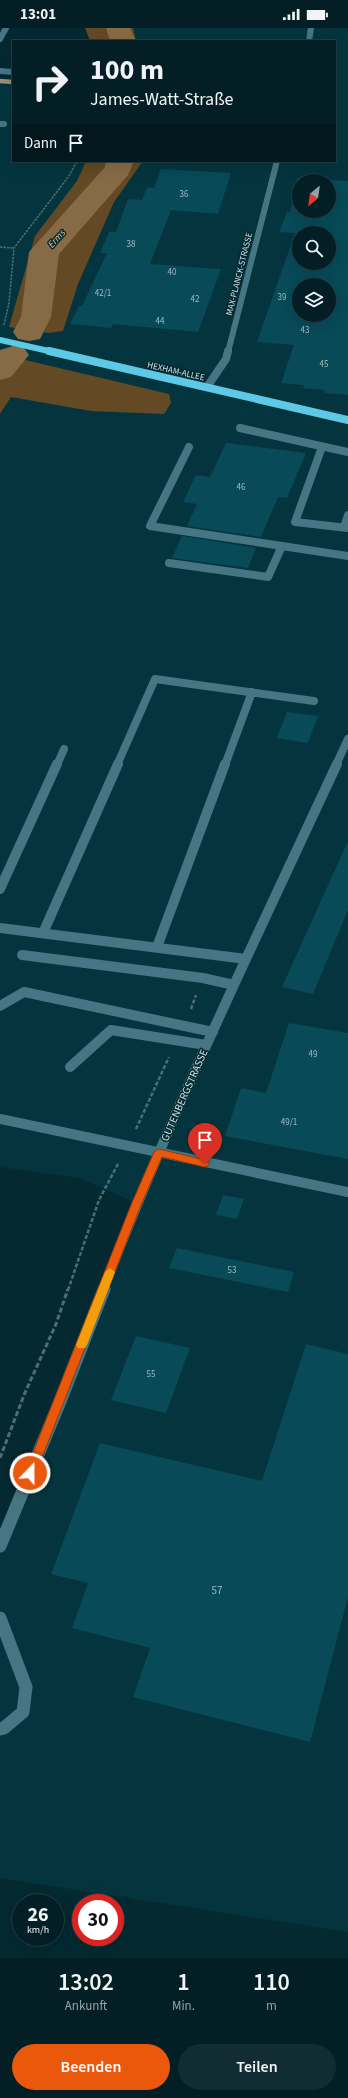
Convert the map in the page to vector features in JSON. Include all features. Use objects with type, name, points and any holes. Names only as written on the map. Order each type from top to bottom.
[{"type":"main road","name":"HEXHAM-ALLEE","points":[[0,340],[348,420]]},
{"type":"street","points":[[0,39],[6,28]]},
{"type":"street","points":[[309,40],[310,28]]},
{"type":"street","points":[[0,71],[12,72]]},
{"type":"street","name":"MAX-PLANCK-STRASSE","points":[[206,387],[226,359],[277,162]]},
{"type":"street","points":[[240,428],[348,452]]},
{"type":"street","points":[[189,447],[150,526],[348,556]]},
{"type":"street","points":[[322,447],[295,522],[346,528],[348,515]]},
{"type":"street","points":[[169,563],[268,577],[282,546]]},
{"type":"street","points":[[42,933],[155,679],[314,702]]},
{"type":"street","points":[[157,947],[252,692]]},
{"type":"street","name":"GUTENBERGSTRASSE","points":[[0,1546],[60,1399],[136,1205],[206,1045],[348,739]]},
{"type":"street","points":[[0,889],[64,749]]},
{"type":"street","points":[[0,928],[246,959]]},
{"type":"street","points":[[22,955],[204,978],[234,985]]},
{"type":"street","points":[[0,1006],[24,992],[212,1032]]},
{"type":"street","points":[[70,1068],[111,1030],[206,1045]]},
{"type":"street","points":[[0,1119],[348,1192]]},
{"type":"street","points":[[0,1618],[26,1687],[23,1712],[4,1728],[0,1729]]},
{"type":"path","points":[[1,328],[4,325],[9,303],[14,248],[69,176],[76,162]]},
{"type":"path","points":[[0,246],[14,248]]},
{"type":"path","points":[[184,1025],[204,978]]},
{"type":"path","points":[[0,1458],[24,1395],[56,1324],[99,1200],[128,1145],[176,1040]]},
{"type":"shaded area","points":[[85,28],[133,28],[136,40],[90,40]]},
{"type":"shaded area","points":[[130,28],[348,28],[348,1932],[124,1897],[124,1894],[103,1894],[0,1878],[0,1552],[63,1400],[138,1204],[80,1178],[0,1167],[0,83],[12,84],[12,162],[336,162],[336,40],[133,40]]},
{"type":"shaded area","points":[[86,162],[142,162],[114,202],[78,284],[63,331],[49,333],[9,327],[35,236],[77,181]]},
{"type":"shaded area","points":[[0,354],[169,394],[171,403],[164,414],[91,411],[11,397],[0,414]]},
{"type":"building","points":[[161,169],[231,173],[218,214],[171,210],[150,264],[221,269],[198,332],[113,324],[111,328],[70,324],[79,306],[82,306],[107,253],[100,253],[109,232],[116,232],[128,199],[142,200],[147,187],[154,188]]},
{"type":"building","points":[[336,180],[348,181],[348,395],[324,393],[325,390],[303,388],[304,385],[281,383],[294,345],[257,342],[292,242],[292,270],[336,270],[336,226],[292,226],[292,233],[279,232],[287,212],[290,212],[292,202],[292,218],[336,218]]},
{"type":"building","points":[[226,443],[306,453],[287,498],[278,497],[261,537],[187,526],[197,504],[183,502],[196,475],[210,477]]},
{"type":"building","points":[[182,536],[256,548],[248,568],[172,558]]},
{"type":"building","points":[[287,712],[318,716],[308,743],[277,738]]},
{"type":"building","points":[[348,841],[348,910],[313,994],[282,987]]},
{"type":"building","points":[[289,1023],[348,1033],[348,1159],[225,1136],[241,1088],[266,1093]]},
{"type":"building","points":[[223,1195],[244,1199],[237,1219],[216,1215]]},
{"type":"building","points":[[177,1248],[294,1272],[288,1292],[169,1268]]},
{"type":"building","points":[[136,1336],[190,1348],[166,1413],[111,1400]]},
{"type":"building","points":[[306,1344],[348,1354],[348,1597],[310,1742],[133,1697],[150,1648],[72,1628],[88,1583],[51,1574],[100,1443],[262,1481]]},
{"type":"waterway","name":"Erms","points":[[118,28],[123,40]]},
{"type":"waterway","points":[[0,81],[12,82]]},
{"type":"waterway","name":"Erms","points":[[29,332],[36,317],[44,252],[118,169],[120,162]]},
{"type":"waterway","name":"Erms","points":[[0,370],[13,355]]},
{"type":"slow traffic","points":[[81,1345],[110,1272]]},
{"type":"route","points":[[30,1473],[136,1205],[159,1152],[205,1164]]}]
